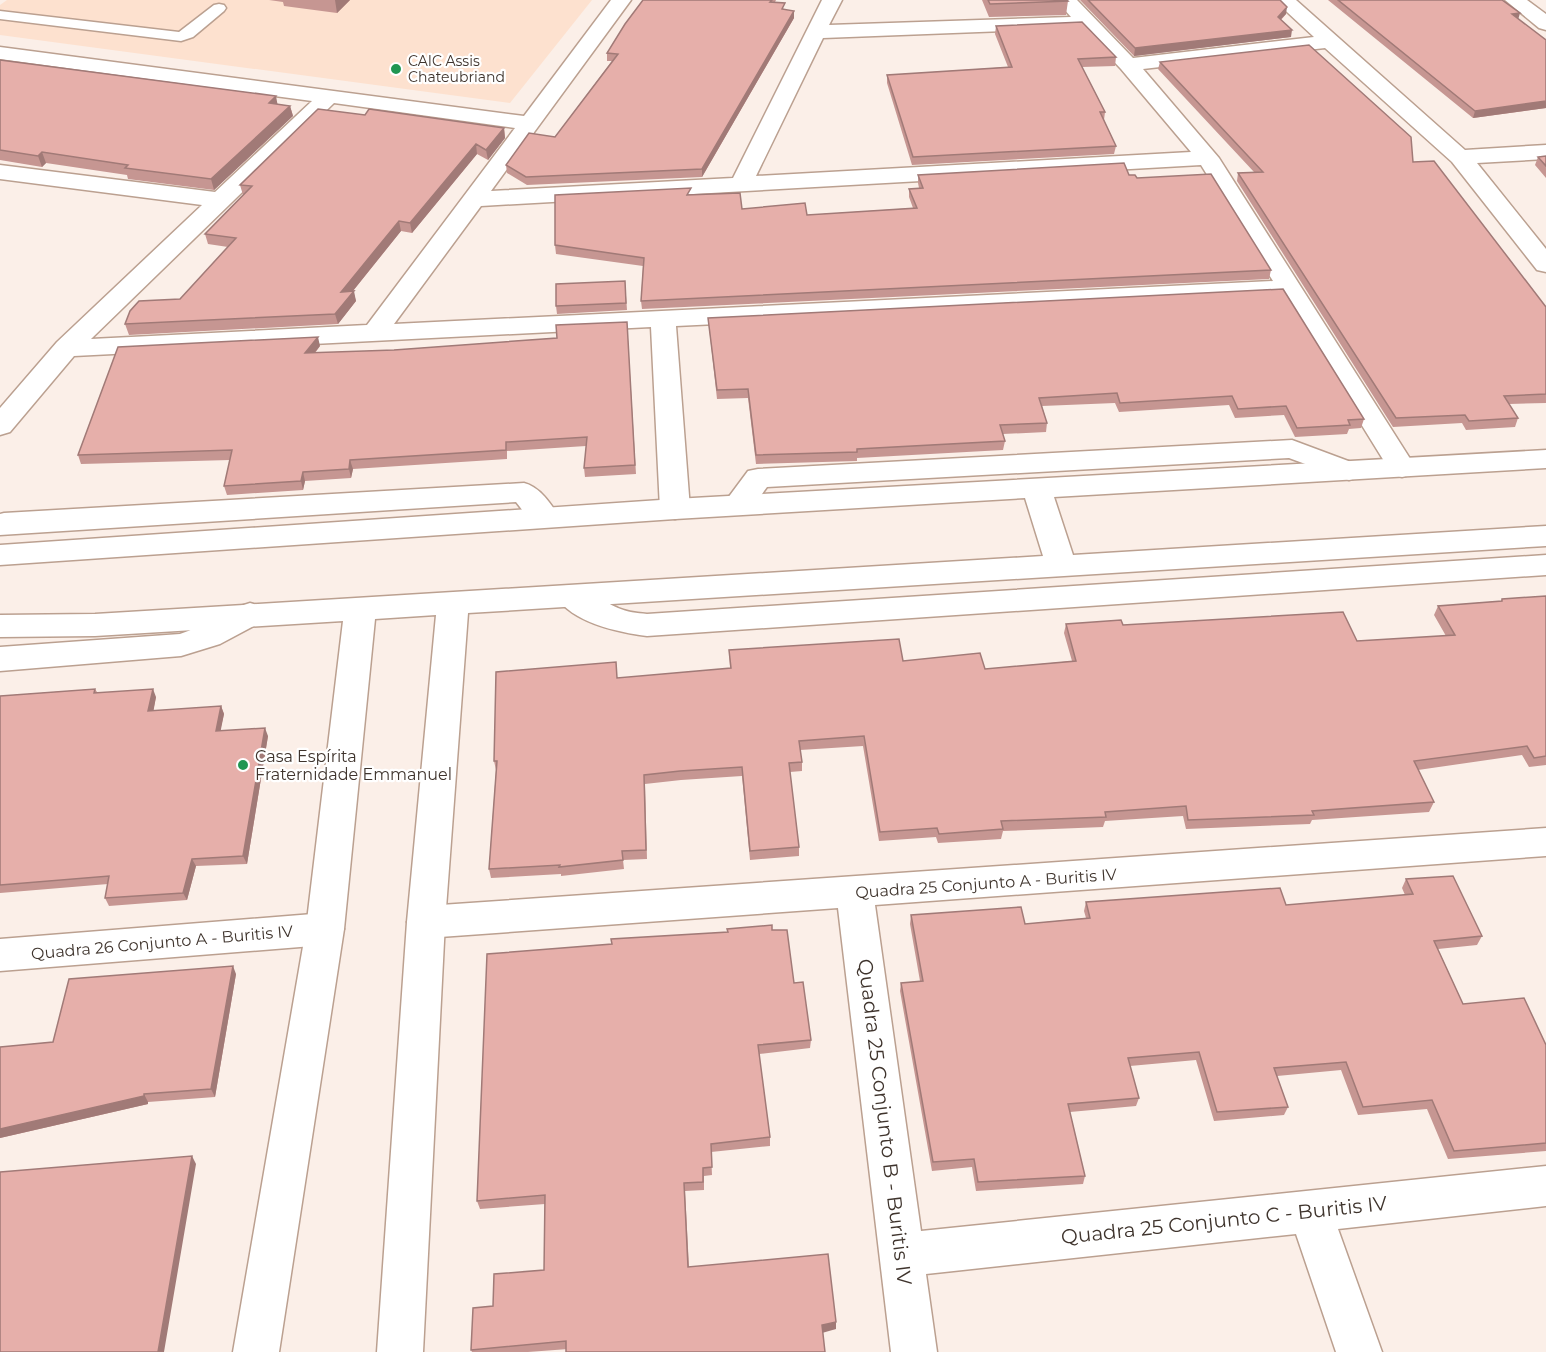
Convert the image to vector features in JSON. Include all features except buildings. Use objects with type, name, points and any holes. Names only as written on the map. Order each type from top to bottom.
[{"type":"street","points":[[375,332],[621,0]]},
{"type":"street","points":[[741,184],[832,0]]},
{"type":"street","points":[[1066,0],[1128,65],[1208,158],[1402,468]]},
{"type":"street","points":[[1284,0],[1460,157],[1546,265]]},
{"type":"street","points":[[1515,0],[1546,24]]},
{"type":"street","points":[[816,32],[1087,22]]},
{"type":"street","points":[[1128,65],[1331,41]]},
{"type":"street","points":[[0,53],[530,123]]},
{"type":"street","points":[[0,426],[66,348],[329,96]]},
{"type":"street","points":[[1460,157],[1546,152]]},
{"type":"street","points":[[474,199],[1208,158]]},
{"type":"street","points":[[0,172],[220,200]]},
{"type":"street","points":[[66,348],[1289,288]]},
{"type":"street","points":[[663,318],[675,509]]},
{"type":"street","points":[[737,506],[758,478],[1292,449],[1349,471]]},
{"type":"street","points":[[0,555],[675,509],[1546,459]]},
{"type":"street","points":[[1037,489],[1061,566]]},
{"type":"street","points":[[0,525],[524,492],[545,518]]},
{"type":"street","points":[[0,626],[95,625],[1546,536]]},
{"type":"street","points":[[571,595],[597,613],[621,622],[647,625],[1546,565]]},
{"type":"street","points":[[400,1352],[426,922],[453,602]]},
{"type":"street","points":[[256,1352],[325,929],[360,608]]},
{"type":"street","points":[[0,659],[181,645],[209,636],[250,614]]},
{"type":"street","name":"Quadra 25 Conjunto A - Buritis IV","points":[[426,922],[1546,842]]},
{"type":"street","name":"Quadra 25 Conjunto B - Buritis IV","points":[[855,893],[914,1352]]},
{"type":"street","name":"Quadra 26 Conjunto A - Buritis IV","points":[[0,955],[325,929]]},
{"type":"street","name":"Quadra 25 Conjunto C - Buritis IV","points":[[902,1255],[1546,1186]]},
{"type":"street","points":[[1310,1211],[1359,1352]]},
{"type":"lane","points":[[0,15],[182,36],[189,34],[219,8]]},
{"type":"shaded area","name":"CAIC Assis Chateubriand","points":[[7,0],[592,0],[510,103],[0,35],[0,5]]},
{"type":"place","name":"CAIC Assis Chateubriand","points":[[396,69]]},
{"type":"place","name":"Casa Espírita Fraternidade Emmanuel","points":[[243,765]]}]
